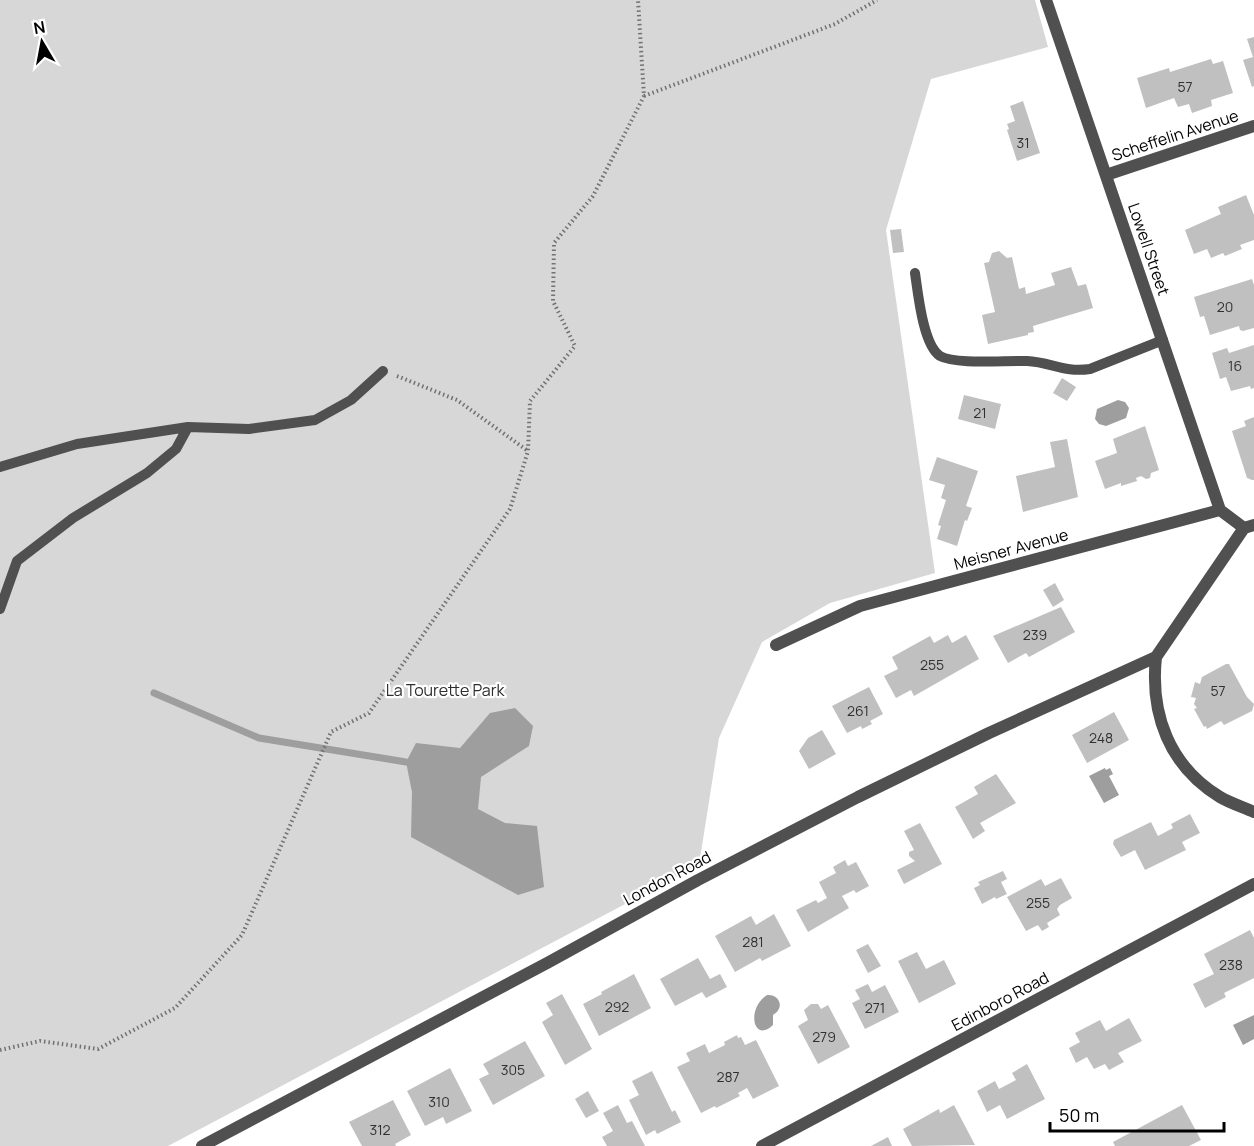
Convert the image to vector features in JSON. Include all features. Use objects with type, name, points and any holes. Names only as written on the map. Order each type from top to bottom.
[{"type":"street","name":"Lowell Street","points":[[1046,0],[1220,510]]},
{"type":"street","name":"Scheffelin Avenue","points":[[1106,174],[1254,126]]},
{"type":"street","points":[[1220,510],[1249,527],[1156,657],[1154,681],[1157,709],[1163,731],[1176,757],[1195,778],[1220,797],[1254,812]]},
{"type":"street","name":"Meisner Avenue","points":[[776,645],[860,606],[1220,510]]},
{"type":"street","name":"London Road","points":[[202,1146],[848,802],[989,733],[1156,657]]},
{"type":"street","name":"Edinboro Road","points":[[762,1146],[1254,884]]},
{"type":"lane","points":[[915,273],[922,317],[932,346],[940,356],[960,361],[1030,361],[1058,369],[1080,371],[1163,340]]},
{"type":"lane","points":[[0,467],[77,444],[188,427],[249,429],[315,420],[351,399],[383,371]]},
{"type":"lane","points":[[0,609],[17,561],[73,518],[147,473],[176,449],[188,427]]},
{"type":"path","points":[[0,1050],[40,1041],[98,1049],[175,1008],[242,935],[331,732],[369,713],[510,509],[528,451],[530,401],[575,346],[553,301],[554,243],[593,196],[644,96],[638,0]]},
{"type":"path","points":[[644,96],[835,24],[876,0]]},
{"type":"path","points":[[383,371],[457,399],[528,451]]},
{"type":"green space","name":"La Tourette Park","points":[[0,0],[1035,0],[1048,47],[931,79],[886,230],[935,573],[830,603],[762,642],[719,738],[699,865],[168,1146],[0,1146]]},
{"type":"shaded area","points":[[1118,400],[1125,402],[1129,408],[1126,418],[1106,426],[1099,424],[1095,419],[1097,409]]},
{"type":"shaded area","points":[[515,708],[533,726],[529,746],[481,777],[478,809],[505,823],[537,826],[544,887],[518,895],[411,837],[412,792],[406,762],[416,743],[460,748],[490,713]]},
{"type":"shaded area","points":[[1105,768],[1106,770],[1110,768],[1113,774],[1109,776],[1119,795],[1104,803],[1089,776]]},
{"type":"shaded area","points":[[767,995],[778,999],[780,1005],[773,1015],[773,1025],[766,1030],[761,1030],[757,1027],[754,1015],[760,1001]]},
{"type":"shaded area","points":[[1254,1015],[1254,1039],[1243,1045],[1233,1025]]},
{"type":"building","points":[[1254,37],[1254,86],[1252,87],[1243,60],[1253,57],[1247,39]]},
{"type":"building","points":[[1211,59],[1213,64],[1223,61],[1233,93],[1211,100],[1212,106],[1192,113],[1189,104],[1178,107],[1174,98],[1146,108],[1137,78],[1169,68],[1170,72]]},
{"type":"building","points":[[1023,101],[1040,153],[1017,161],[1007,124],[1015,121],[1010,106]]},
{"type":"building","points":[[1246,195],[1254,215],[1254,240],[1240,245],[1242,249],[1225,256],[1223,253],[1211,258],[1207,249],[1194,254],[1185,230],[1221,214],[1218,207]]},
{"type":"building","points":[[901,229],[904,252],[893,253],[890,230]]},
{"type":"building","points":[[999,251],[1007,258],[1012,257],[1019,289],[1025,287],[1026,294],[1055,285],[1051,273],[1071,267],[1078,286],[1086,284],[1093,308],[1033,326],[1034,332],[1028,335],[988,344],[982,315],[995,312],[984,263],[989,262],[992,253]]},
{"type":"building","points":[[1252,279],[1254,328],[1243,331],[1239,326],[1210,335],[1204,316],[1200,317],[1194,297]]},
{"type":"building","points":[[1254,345],[1254,388],[1251,389],[1250,386],[1231,391],[1226,377],[1220,379],[1212,353],[1227,348],[1229,353]]},
{"type":"building","points":[[1062,378],[1076,387],[1067,401],[1053,393]]},
{"type":"building","points":[[964,395],[1001,404],[995,429],[958,419]]},
{"type":"building","points":[[1254,417],[1254,480],[1252,480],[1247,478],[1232,431],[1246,426],[1244,421]]},
{"type":"building","points":[[1145,426],[1159,470],[1151,473],[1150,478],[1146,479],[1141,476],[1136,478],[1137,481],[1121,486],[1121,483],[1105,489],[1095,461],[1117,453],[1113,439]]},
{"type":"building","points":[[1067,439],[1078,497],[1023,512],[1016,476],[1055,467],[1050,442]]},
{"type":"building","points":[[937,457],[978,471],[966,506],[972,508],[967,521],[965,520],[957,546],[937,539],[941,526],[938,525],[946,500],[941,498],[945,485],[929,480]]},
{"type":"building","points":[[1055,583],[1064,600],[1053,607],[1043,590]]},
{"type":"building","points":[[1061,607],[1075,632],[1029,657],[1026,653],[1008,663],[993,636]]},
{"type":"building","points":[[948,635],[952,643],[966,635],[979,659],[914,696],[911,690],[896,698],[884,676],[898,669],[892,657],[930,636],[934,643]]},
{"type":"building","points":[[1229,664],[1247,697],[1254,704],[1252,711],[1224,725],[1221,721],[1207,729],[1194,709],[1197,708],[1194,704],[1196,698],[1191,697],[1195,682],[1200,684],[1202,677]]},
{"type":"building","points":[[869,687],[883,714],[870,721],[872,724],[862,729],[861,726],[847,733],[832,706]]},
{"type":"building","points":[[1114,712],[1129,740],[1087,763],[1072,735]]},
{"type":"building","points":[[822,730],[836,754],[809,769],[799,751],[808,738]]},
{"type":"building","points":[[996,774],[1016,803],[980,823],[985,831],[973,839],[955,807],[978,794],[974,787]]},
{"type":"building","points":[[1190,814],[1200,833],[1182,842],[1186,850],[1145,870],[1135,850],[1121,857],[1113,844],[1114,840],[1151,822],[1158,836],[1173,828],[1171,824]]},
{"type":"building","points":[[920,823],[942,864],[904,884],[897,870],[915,861],[909,856],[909,852],[914,850],[904,831]]},
{"type":"building","points":[[845,860],[848,866],[856,862],[869,886],[856,893],[854,890],[842,896],[849,908],[808,932],[796,910],[816,900],[818,903],[827,898],[819,882],[836,873],[833,867]]},
{"type":"building","points":[[1003,871],[1007,879],[1001,882],[1007,894],[982,904],[974,888],[980,885],[978,882]]},
{"type":"building","points":[[1061,878],[1072,898],[1060,905],[1057,909],[1060,915],[1047,923],[1049,927],[1042,931],[1038,925],[1026,931],[1007,897],[1041,879],[1045,886]]},
{"type":"building","points":[[774,914],[791,946],[762,961],[760,958],[735,972],[715,936],[751,916],[756,925]]},
{"type":"building","points":[[1250,930],[1254,938],[1254,978],[1224,993],[1226,997],[1205,1008],[1193,984],[1214,974],[1204,954]]},
{"type":"building","points":[[868,944],[881,966],[868,973],[856,950]]},
{"type":"building","points":[[917,952],[926,969],[944,960],[956,984],[919,1003],[898,961]]},
{"type":"building","points":[[698,958],[710,979],[720,974],[727,987],[706,998],[702,992],[675,1006],[660,979]]},
{"type":"building","points":[[634,974],[651,1008],[599,1036],[583,1004]]},
{"type":"building","points":[[868,984],[872,992],[885,985],[899,1012],[865,1029],[852,1003],[860,999],[855,990]]},
{"type":"building","points":[[562,994],[592,1049],[565,1065],[542,1022],[553,1015],[546,1003]]},
{"type":"building","points":[[811,1004],[818,1004],[821,1009],[828,1005],[850,1047],[818,1064],[798,1026],[808,1020],[804,1010]]},
{"type":"building","points":[[1129,1018],[1142,1041],[1118,1053],[1124,1062],[1109,1070],[1105,1064],[1094,1069],[1087,1057],[1076,1063],[1069,1048],[1080,1042],[1075,1033],[1100,1020],[1106,1031]]},
{"type":"building","points":[[737,1035],[738,1038],[741,1037],[745,1045],[756,1040],[779,1086],[753,1099],[747,1088],[738,1093],[740,1096],[701,1113],[677,1067],[690,1061],[686,1053],[705,1044],[709,1053],[725,1045],[724,1042]]},
{"type":"building","points":[[525,1041],[545,1076],[493,1105],[479,1079],[489,1074],[483,1064]]},
{"type":"building","points":[[1027,1064],[1045,1099],[1007,1119],[1000,1105],[987,1112],[977,1091],[995,1081],[999,1089],[1016,1080],[1012,1073]]},
{"type":"building","points":[[450,1068],[472,1111],[446,1124],[443,1117],[425,1126],[407,1091]]},
{"type":"building","points":[[652,1071],[672,1112],[675,1110],[681,1122],[657,1134],[655,1130],[646,1135],[629,1100],[639,1095],[632,1081]]},
{"type":"building","points":[[588,1091],[599,1111],[586,1118],[575,1099]]},
{"type":"building","points":[[393,1100],[411,1135],[395,1144],[396,1146],[362,1146],[349,1122]]},
{"type":"building","points":[[618,1105],[627,1123],[632,1121],[645,1146],[607,1146],[602,1137],[613,1131],[603,1113]]},
{"type":"building","points":[[954,1105],[975,1145],[912,1146],[903,1129],[939,1109],[940,1113]]},
{"type":"building","points":[[1182,1105],[1201,1140],[1189,1146],[1115,1146],[1113,1142]]},
{"type":"building","points":[[888,1137],[892,1146],[871,1146]]},
{"type":"waterway","points":[[154,693],[259,738],[406,762]]}]
